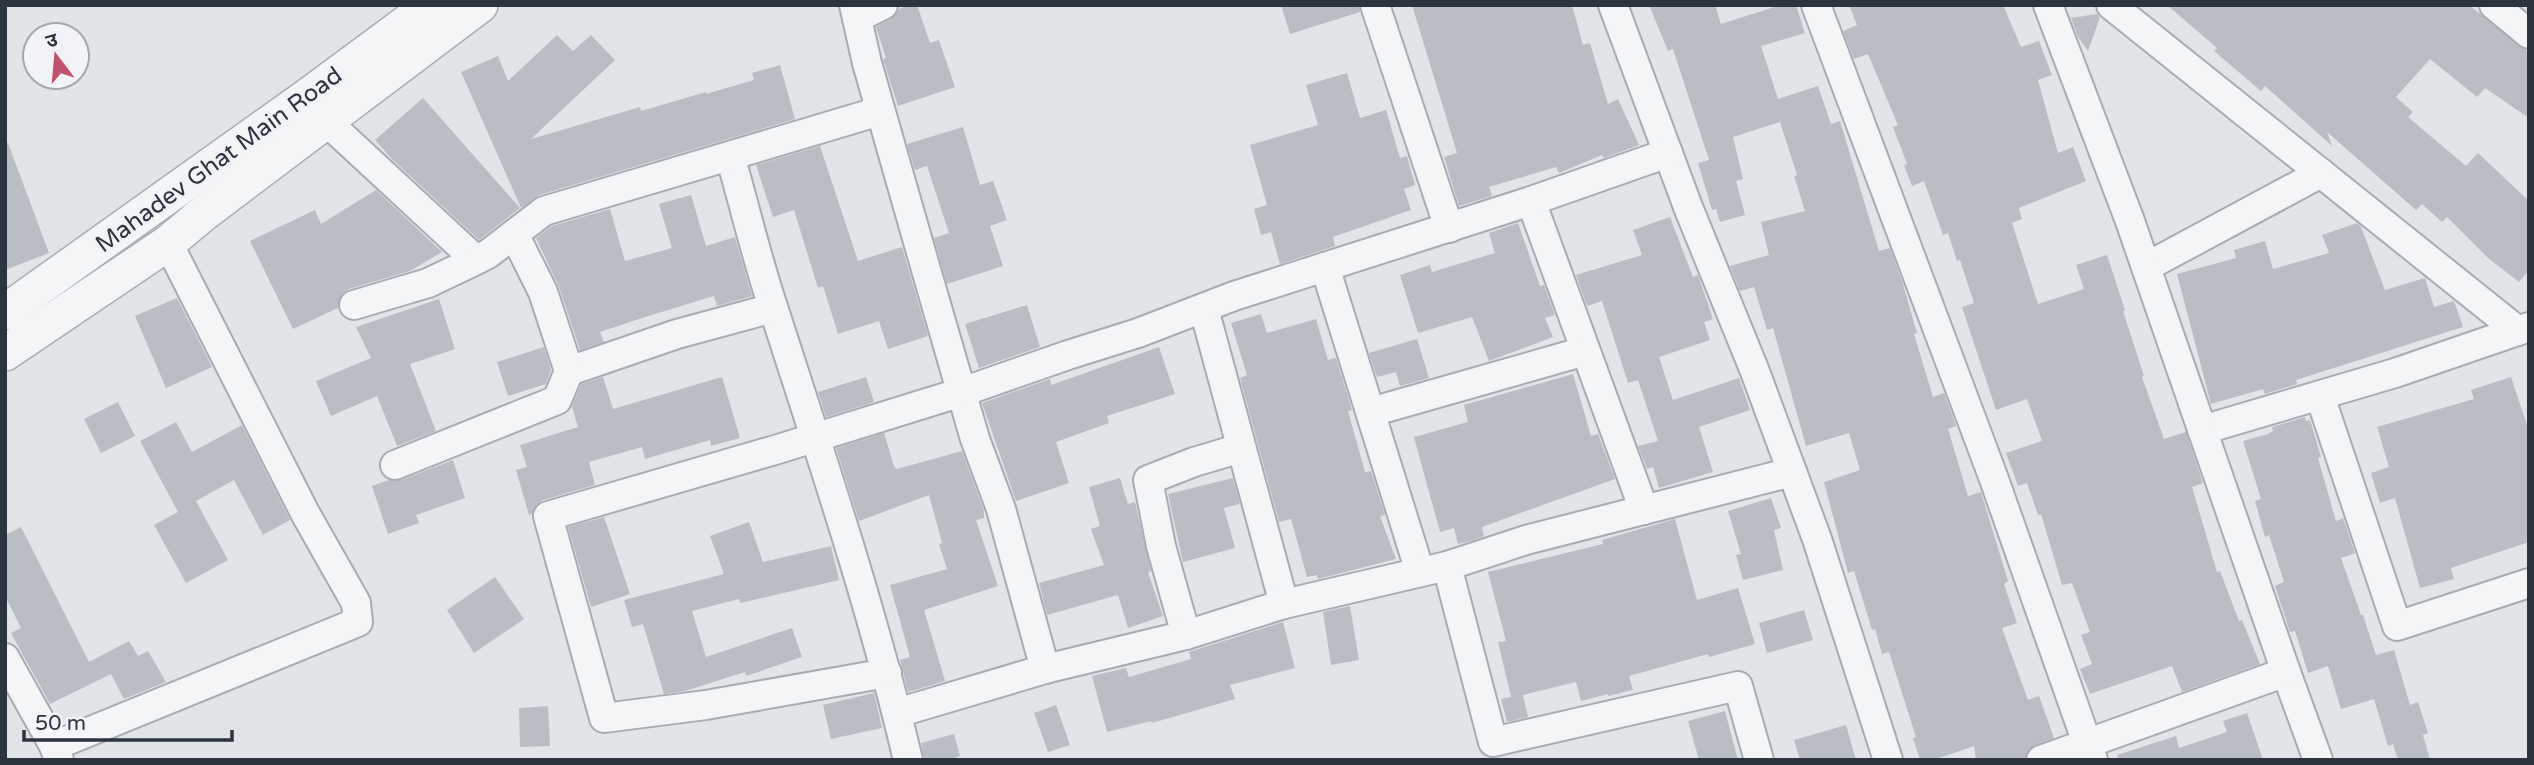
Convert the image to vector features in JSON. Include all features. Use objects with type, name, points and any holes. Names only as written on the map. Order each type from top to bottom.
[{"type":"street","name":"Mahadev Ghat Main Road","points":[[5,312],[317,109],[431,5]]},
{"type":"street","points":[[5,353],[168,243],[317,109],[480,5]]},
{"type":"street","points":[[883,5],[855,12],[880,111],[975,439],[1001,509],[1045,669]]},
{"type":"street","points":[[1375,5],[1449,228]]},
{"type":"street","points":[[1613,5],[1817,539],[1888,760]]},
{"type":"street","points":[[1816,5],[1965,402],[2091,752]]},
{"type":"street","points":[[2048,5],[2146,267],[2318,760]]},
{"type":"street","points":[[2111,5],[2320,173],[2524,329]]},
{"type":"street","points":[[2494,5],[2529,34]]},
{"type":"street","points":[[317,109],[476,260]]},
{"type":"street","points":[[354,305],[428,284],[476,260],[544,211],[880,111]]},
{"type":"street","points":[[887,673],[706,705],[604,718],[548,516],[962,392],[1204,309],[1234,296],[1531,201],[1668,153]]},
{"type":"street","points":[[730,156],[773,308],[887,673],[908,760]]},
{"type":"street","points":[[2146,267],[2320,173]]},
{"type":"street","points":[[1531,201],[1644,510]]},
{"type":"street","points":[[395,465],[556,400],[569,371],[543,292],[514,234]]},
{"type":"street","points":[[5,657],[57,753],[358,622],[356,603],[304,513],[168,243]]},
{"type":"street","points":[[1325,267],[1371,412],[1433,569],[1493,743],[1738,686],[1759,760]]},
{"type":"street","points":[[569,371],[677,334],[773,308]]},
{"type":"street","points":[[1204,309],[1284,604]]},
{"type":"street","points":[[2202,430],[2395,373],[2524,329]]},
{"type":"street","points":[[1371,412],[1586,351]]},
{"type":"street","points":[[2320,396],[2397,626],[2529,583]]},
{"type":"street","points":[[1186,635],[1161,546],[1148,480],[1241,448]]},
{"type":"street","points":[[897,713],[1045,669],[1186,635],[1284,604],[1433,569],[1526,540],[1792,472]]},
{"type":"street","points":[[2041,760],[2091,752],[2286,672]]},
{"type":"building","points":[[917,5],[930,43],[939,40],[955,87],[898,106],[876,27],[891,19],[899,9]]},
{"type":"building","points":[[1281,5],[1359,5],[1360,12],[1290,34]]},
{"type":"building","points":[[1412,5],[1572,5],[1583,45],[1590,43],[1608,104],[1618,99],[1639,145],[1604,158],[1602,155],[1559,173],[1556,167],[1489,187],[1492,196],[1459,206],[1444,157],[1457,153]]},
{"type":"building","points":[[1649,5],[1715,5],[1721,24],[1781,5],[1796,5],[1805,33],[1761,46],[1778,99],[1818,86],[1831,124],[1840,121],[1879,251],[1890,248],[1902,281],[1933,397],[1944,393],[1952,414],[1956,426],[1948,429],[1968,496],[1981,492],[2008,581],[2004,584],[2017,623],[2002,628],[2028,700],[2039,696],[2054,738],[2029,749],[2025,760],[1976,760],[1974,746],[1933,760],[1920,760],[1913,738],[1916,737],[1889,652],[1882,654],[1854,571],[1848,573],[1824,482],[1860,470],[1849,433],[1806,446],[1773,328],[1767,330],[1754,287],[1740,291],[1730,266],[1769,255],[1761,222],[1805,211],[1780,122],[1733,137],[1743,179],[1736,181],[1745,215],[1720,222],[1716,209],[1712,210],[1698,163],[1709,160],[1673,49],[1668,51]]},
{"type":"building","points":[[1849,5],[2003,5],[2021,47],[2039,41],[2052,75],[2038,80],[2058,153],[2073,147],[2086,181],[2019,208],[2022,219],[2012,223],[2038,304],[2084,289],[2076,265],[2107,255],[2144,376],[2142,377],[2164,439],[2186,432],[2203,483],[2192,487],[2217,572],[2220,571],[2239,621],[2242,620],[2260,664],[2182,692],[2172,666],[2090,694],[2080,669],[2092,664],[2081,635],[2090,632],[2072,583],[2062,585],[2041,514],[2038,515],[2027,483],[2018,486],[2006,453],[2042,441],[2027,399],[1996,410],[1962,307],[1974,303],[1960,260],[1957,261],[1948,233],[1943,235],[1924,181],[1912,186],[1893,127],[1898,125],[1868,54],[1854,59],[1843,31],[1857,25]]},
{"type":"building","points":[[2167,5],[2469,5],[2529,53],[2529,118],[2485,88],[2477,97],[2430,59],[2396,97],[2413,112],[2408,117],[2466,166],[2478,153],[2529,201],[2529,270],[2519,282],[2488,258],[2447,217],[2442,222],[2422,204],[2416,210],[2327,132],[2332,146],[2265,86],[2261,91],[2214,51],[2217,48]]},
{"type":"building","points":[[2097,14],[2100,17],[2088,51],[2078,37],[2071,18]]},
{"type":"building","points":[[557,35],[573,51],[591,35],[615,60],[531,139],[640,107],[641,111],[754,80],[752,73],[780,65],[795,119],[539,195],[521,208],[461,72],[498,56],[508,81]]},
{"type":"building","points":[[1347,73],[1360,118],[1386,110],[1400,158],[1407,156],[1415,185],[1404,189],[1411,210],[1333,237],[1335,246],[1280,264],[1271,232],[1261,235],[1254,209],[1267,205],[1250,145],[1318,125],[1306,85]]},
{"type":"building","points":[[423,98],[520,208],[479,240],[375,140]]},
{"type":"building","points":[[963,127],[980,185],[993,181],[1007,220],[990,226],[1003,266],[947,284],[934,238],[949,233],[927,166],[915,170],[907,144]]},
{"type":"building","points":[[5,143],[8,143],[49,253],[5,270]]},
{"type":"building","points":[[820,146],[858,261],[902,247],[928,336],[888,349],[879,321],[838,334],[823,286],[818,288],[794,210],[773,217],[756,165]]},
{"type":"building","points":[[376,190],[442,252],[410,271],[349,289],[342,294],[338,308],[293,329],[250,241],[315,210],[321,224]]},
{"type":"building","points":[[691,195],[706,246],[735,237],[752,296],[717,306],[714,296],[645,317],[600,332],[604,342],[580,350],[559,287],[536,238],[552,226],[610,209],[625,261],[672,248],[659,204]]},
{"type":"building","points":[[1670,217],[1693,277],[1698,275],[1713,319],[1704,322],[1710,340],[1659,357],[1673,400],[1739,378],[1750,410],[1699,427],[1713,472],[1659,488],[1653,467],[1647,469],[1638,446],[1658,441],[1638,380],[1628,383],[1602,301],[1587,306],[1576,275],[1642,255],[1633,230]]},
{"type":"building","points":[[1518,223],[1540,286],[1544,285],[1555,315],[1545,318],[1553,337],[1489,361],[1472,317],[1418,333],[1400,275],[1430,265],[1432,272],[1495,253],[1489,233]]},
{"type":"building","points":[[2357,223],[2361,227],[2385,290],[2425,278],[2434,307],[2454,301],[2463,327],[2296,380],[2297,384],[2265,394],[2263,389],[2211,404],[2177,274],[2236,258],[2234,250],[2265,241],[2273,269],[2329,253],[2322,235]]},
{"type":"building","points":[[177,298],[212,367],[166,388],[135,316]]},
{"type":"building","points":[[439,299],[455,349],[410,364],[436,431],[397,446],[377,396],[331,416],[316,381],[371,358],[356,327]]},
{"type":"building","points":[[1027,305],[1040,347],[979,368],[965,324]]},
{"type":"building","points":[[1261,314],[1267,333],[1316,319],[1328,360],[1336,358],[1352,410],[1348,411],[1365,472],[1371,471],[1385,515],[1380,516],[1396,559],[1318,579],[1317,575],[1307,577],[1291,519],[1279,522],[1240,378],[1247,375],[1231,323]]},
{"type":"building","points":[[1417,339],[1429,378],[1400,386],[1396,372],[1377,377],[1369,353]]},
{"type":"building","points":[[544,347],[551,370],[546,384],[508,396],[497,362]]},
{"type":"building","points":[[1159,347],[1175,394],[1107,416],[1109,423],[1056,442],[1069,483],[1016,501],[982,403],[1050,379],[1051,385]]},
{"type":"building","points":[[1573,374],[1591,436],[1598,434],[1615,479],[1482,527],[1484,536],[1471,541],[1458,544],[1454,528],[1440,532],[1414,437],[1468,422],[1464,405]]},
{"type":"building","points":[[603,377],[613,409],[722,377],[740,438],[711,446],[710,440],[645,459],[642,447],[589,462],[595,485],[543,500],[529,515],[516,470],[527,467],[520,445],[578,427],[572,407],[581,384]]},
{"type":"building","points":[[866,377],[874,402],[826,417],[818,392]]},
{"type":"building","points":[[2511,377],[2529,431],[2529,542],[2451,568],[2454,579],[2420,588],[2395,498],[2380,503],[2371,473],[2389,467],[2377,427],[2474,399],[2471,390]]},
{"type":"building","points":[[118,402],[135,436],[101,453],[84,419]]},
{"type":"building","points":[[2305,417],[2306,421],[2310,420],[2311,423],[2336,521],[2343,518],[2355,553],[2341,558],[2361,615],[2376,655],[2394,650],[2410,705],[2418,702],[2428,733],[2423,735],[2430,760],[2398,760],[2393,744],[2388,746],[2374,699],[2341,709],[2328,666],[2308,673],[2295,631],[2290,632],[2275,586],[2284,582],[2269,535],[2265,537],[2255,501],[2261,499],[2243,441],[2268,434],[2273,431],[2272,427]]},
{"type":"building","points":[[176,422],[192,452],[242,425],[290,520],[263,535],[234,480],[196,501],[228,560],[186,583],[154,525],[178,512],[140,441]]},
{"type":"building","points":[[884,433],[897,469],[962,451],[984,511],[984,518],[976,520],[998,586],[924,610],[945,681],[908,692],[900,660],[910,657],[890,585],[947,569],[929,495],[859,521],[836,448]]},
{"type":"building","points":[[453,460],[465,498],[416,515],[419,523],[388,534],[372,486],[389,480],[401,480]]},
{"type":"building","points":[[1120,478],[1128,504],[1135,502],[1151,571],[1148,572],[1163,616],[1128,628],[1118,595],[1047,615],[1039,583],[1104,565],[1091,529],[1100,526],[1089,487]]},
{"type":"building","points":[[1233,478],[1240,504],[1224,508],[1235,548],[1183,562],[1168,494]]},
{"type":"building","points":[[1771,498],[1781,528],[1774,530],[1783,570],[1743,580],[1736,555],[1741,554],[1728,511]]},
{"type":"building","points":[[604,517],[630,594],[591,607],[568,527]]},
{"type":"building","points":[[1675,519],[1697,600],[1738,588],[1755,644],[1629,676],[1633,690],[1608,696],[1581,701],[1576,682],[1523,695],[1528,717],[1507,722],[1501,699],[1511,697],[1498,642],[1506,641],[1488,572],[1603,544],[1602,540]]},
{"type":"building","points":[[749,522],[763,562],[831,546],[839,580],[692,611],[706,657],[792,628],[802,657],[746,676],[745,672],[685,691],[664,694],[643,624],[632,627],[624,600],[724,574],[710,536]]},
{"type":"building","points":[[21,527],[89,662],[129,641],[138,656],[148,651],[166,682],[124,699],[111,674],[50,704],[11,633],[21,628],[5,596],[5,535]]},
{"type":"building","points":[[495,577],[524,619],[474,653],[447,610]]},
{"type":"building","points":[[1350,606],[1359,660],[1331,665],[1323,612]]},
{"type":"building","points":[[1804,610],[1813,640],[1767,653],[1759,623]]},
{"type":"building","points":[[1283,622],[1295,668],[1230,685],[1235,699],[1152,723],[1151,721],[1107,732],[1092,676],[1126,668],[1129,677],[1191,659],[1189,652]]},
{"type":"building","points":[[874,693],[882,728],[831,739],[823,705]]},
{"type":"building","points":[[1056,705],[1070,745],[1048,752],[1034,713]]},
{"type":"building","points":[[548,706],[550,746],[520,747],[519,708]]},
{"type":"building","points":[[1725,711],[1738,760],[1699,760],[1688,721]]},
{"type":"building","points":[[2247,713],[2263,760],[2118,760],[2117,755],[2176,736],[2179,748],[2227,732],[2223,721]]},
{"type":"building","points":[[1846,725],[1856,760],[1800,760],[1794,740]]},
{"type":"building","points":[[954,734],[960,756],[947,760],[924,760],[921,743]]}]
